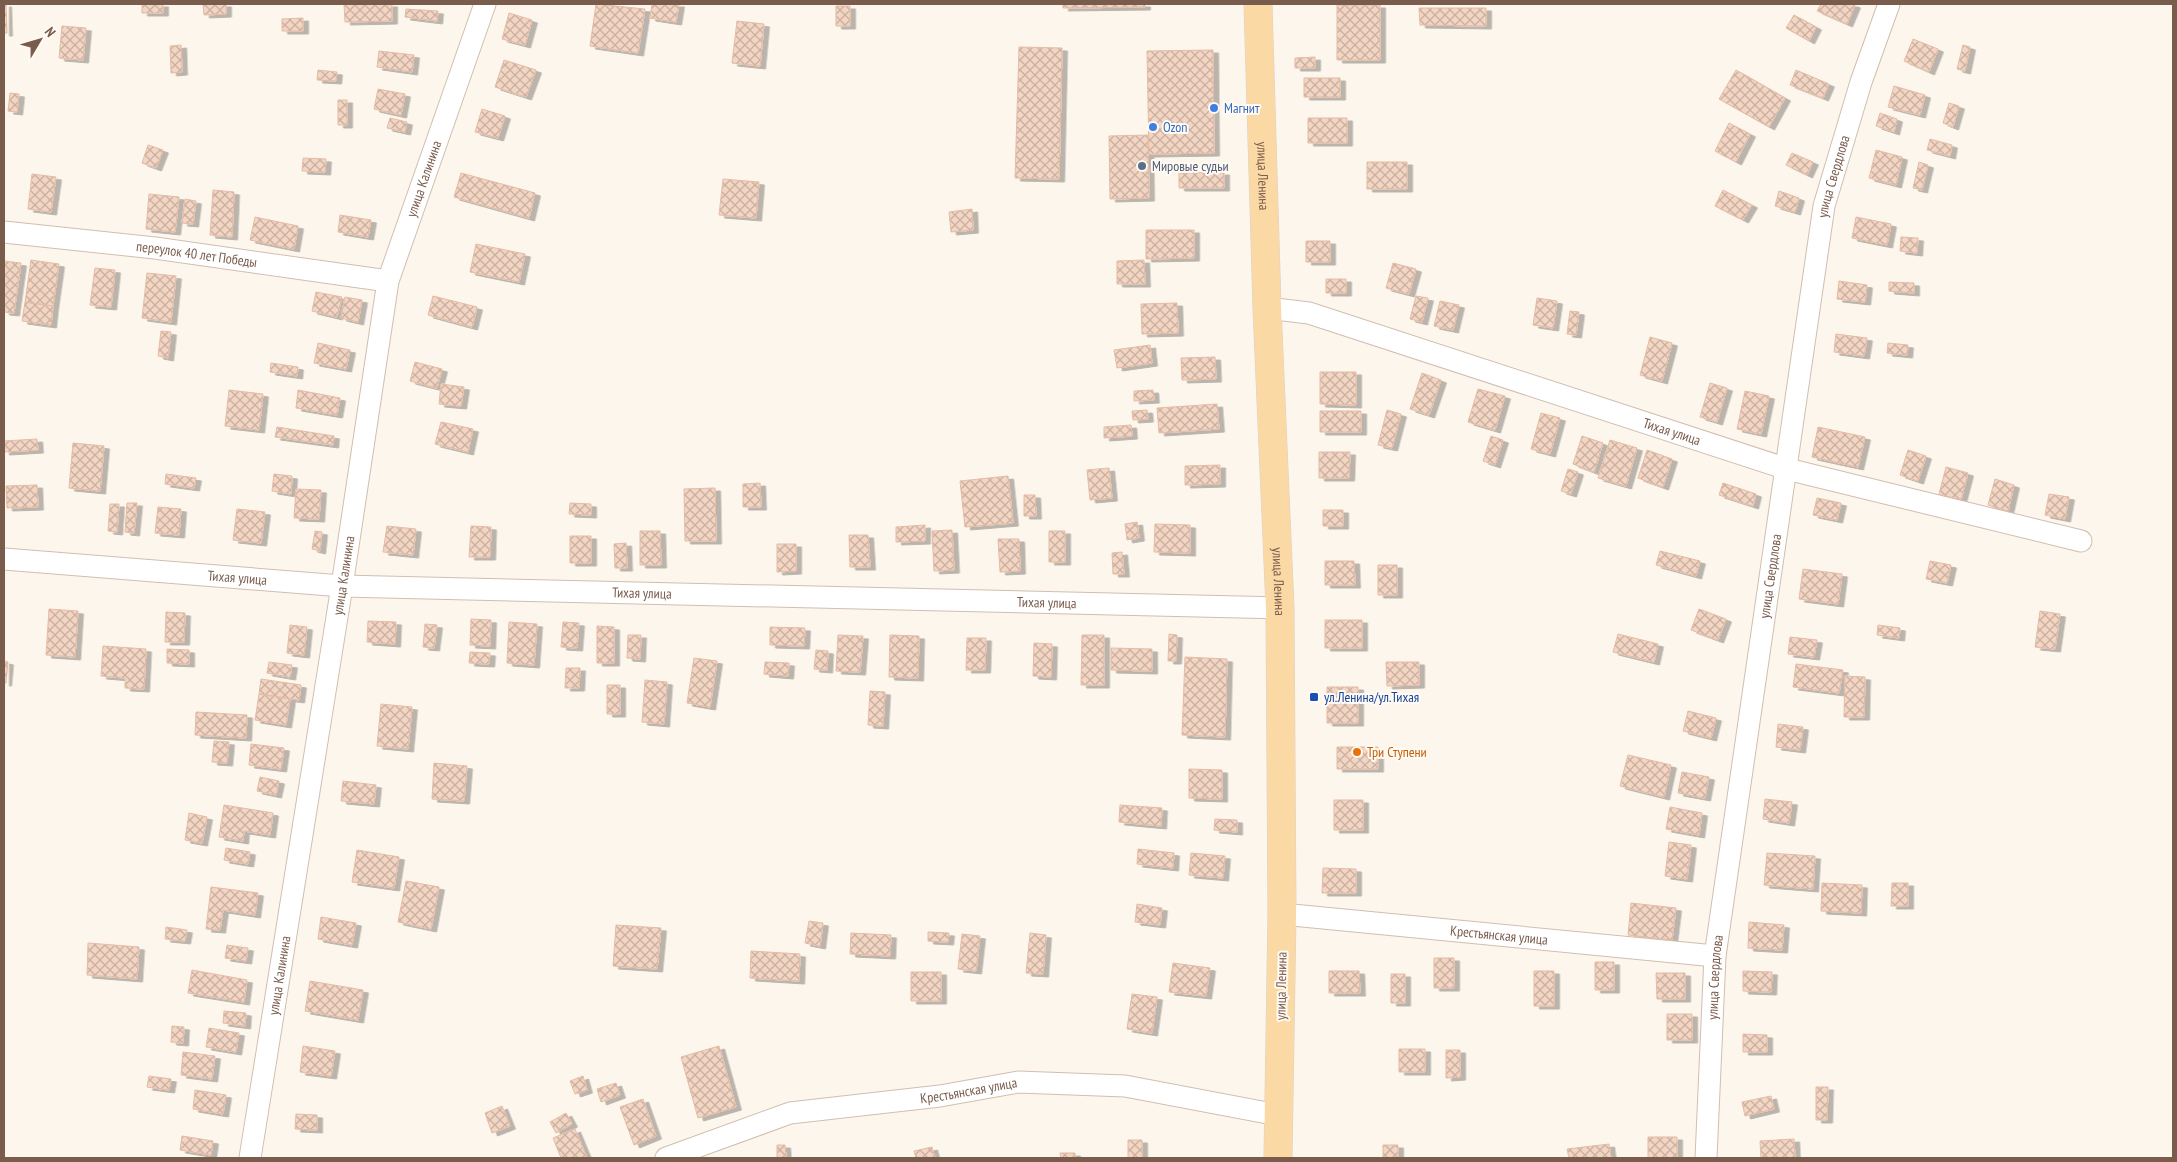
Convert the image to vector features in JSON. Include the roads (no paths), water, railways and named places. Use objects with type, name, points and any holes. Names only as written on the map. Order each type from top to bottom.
[{"type":"main road","name":"улица Ленина","points":[[1258,4],[1267,308],[1280,608],[1282,914],[1278,1158]]},
{"type":"street","name":"улица Калинина","points":[[250,1158],[342,586],[388,281],[485,4]]},
{"type":"street","name":"улица Свердлова","points":[[1706,1158],[1715,956],[1824,206],[1861,82],[1890,4]]},
{"type":"street","name":"переулок 40 лет Победы","points":[[4,232],[155,248],[388,281]]},
{"type":"street","name":"Тихая улица","points":[[1267,308],[1308,313],[1787,469],[2081,541]]},
{"type":"street","name":"Тихая улица","points":[[4,559],[342,586],[1280,608]]},
{"type":"street","name":"Крестьянская улица","points":[[1282,914],[1715,956]]},
{"type":"street","name":"Крестьянская улица","points":[[666,1158],[790,1113],[940,1096],[1018,1082],[1125,1086],[1278,1114]]},
{"type":"place","name":"Магнит","points":[[1214,108]]},
{"type":"place","name":"Ozon","points":[[1153,127]]},
{"type":"place","name":"Мировые судьи","points":[[1142,166]]},
{"type":"place","name":"ул.Ленина/ул.Тихая","points":[[1314,697]]},
{"type":"place","name":"Три Ступени","points":[[1357,752]]}]
